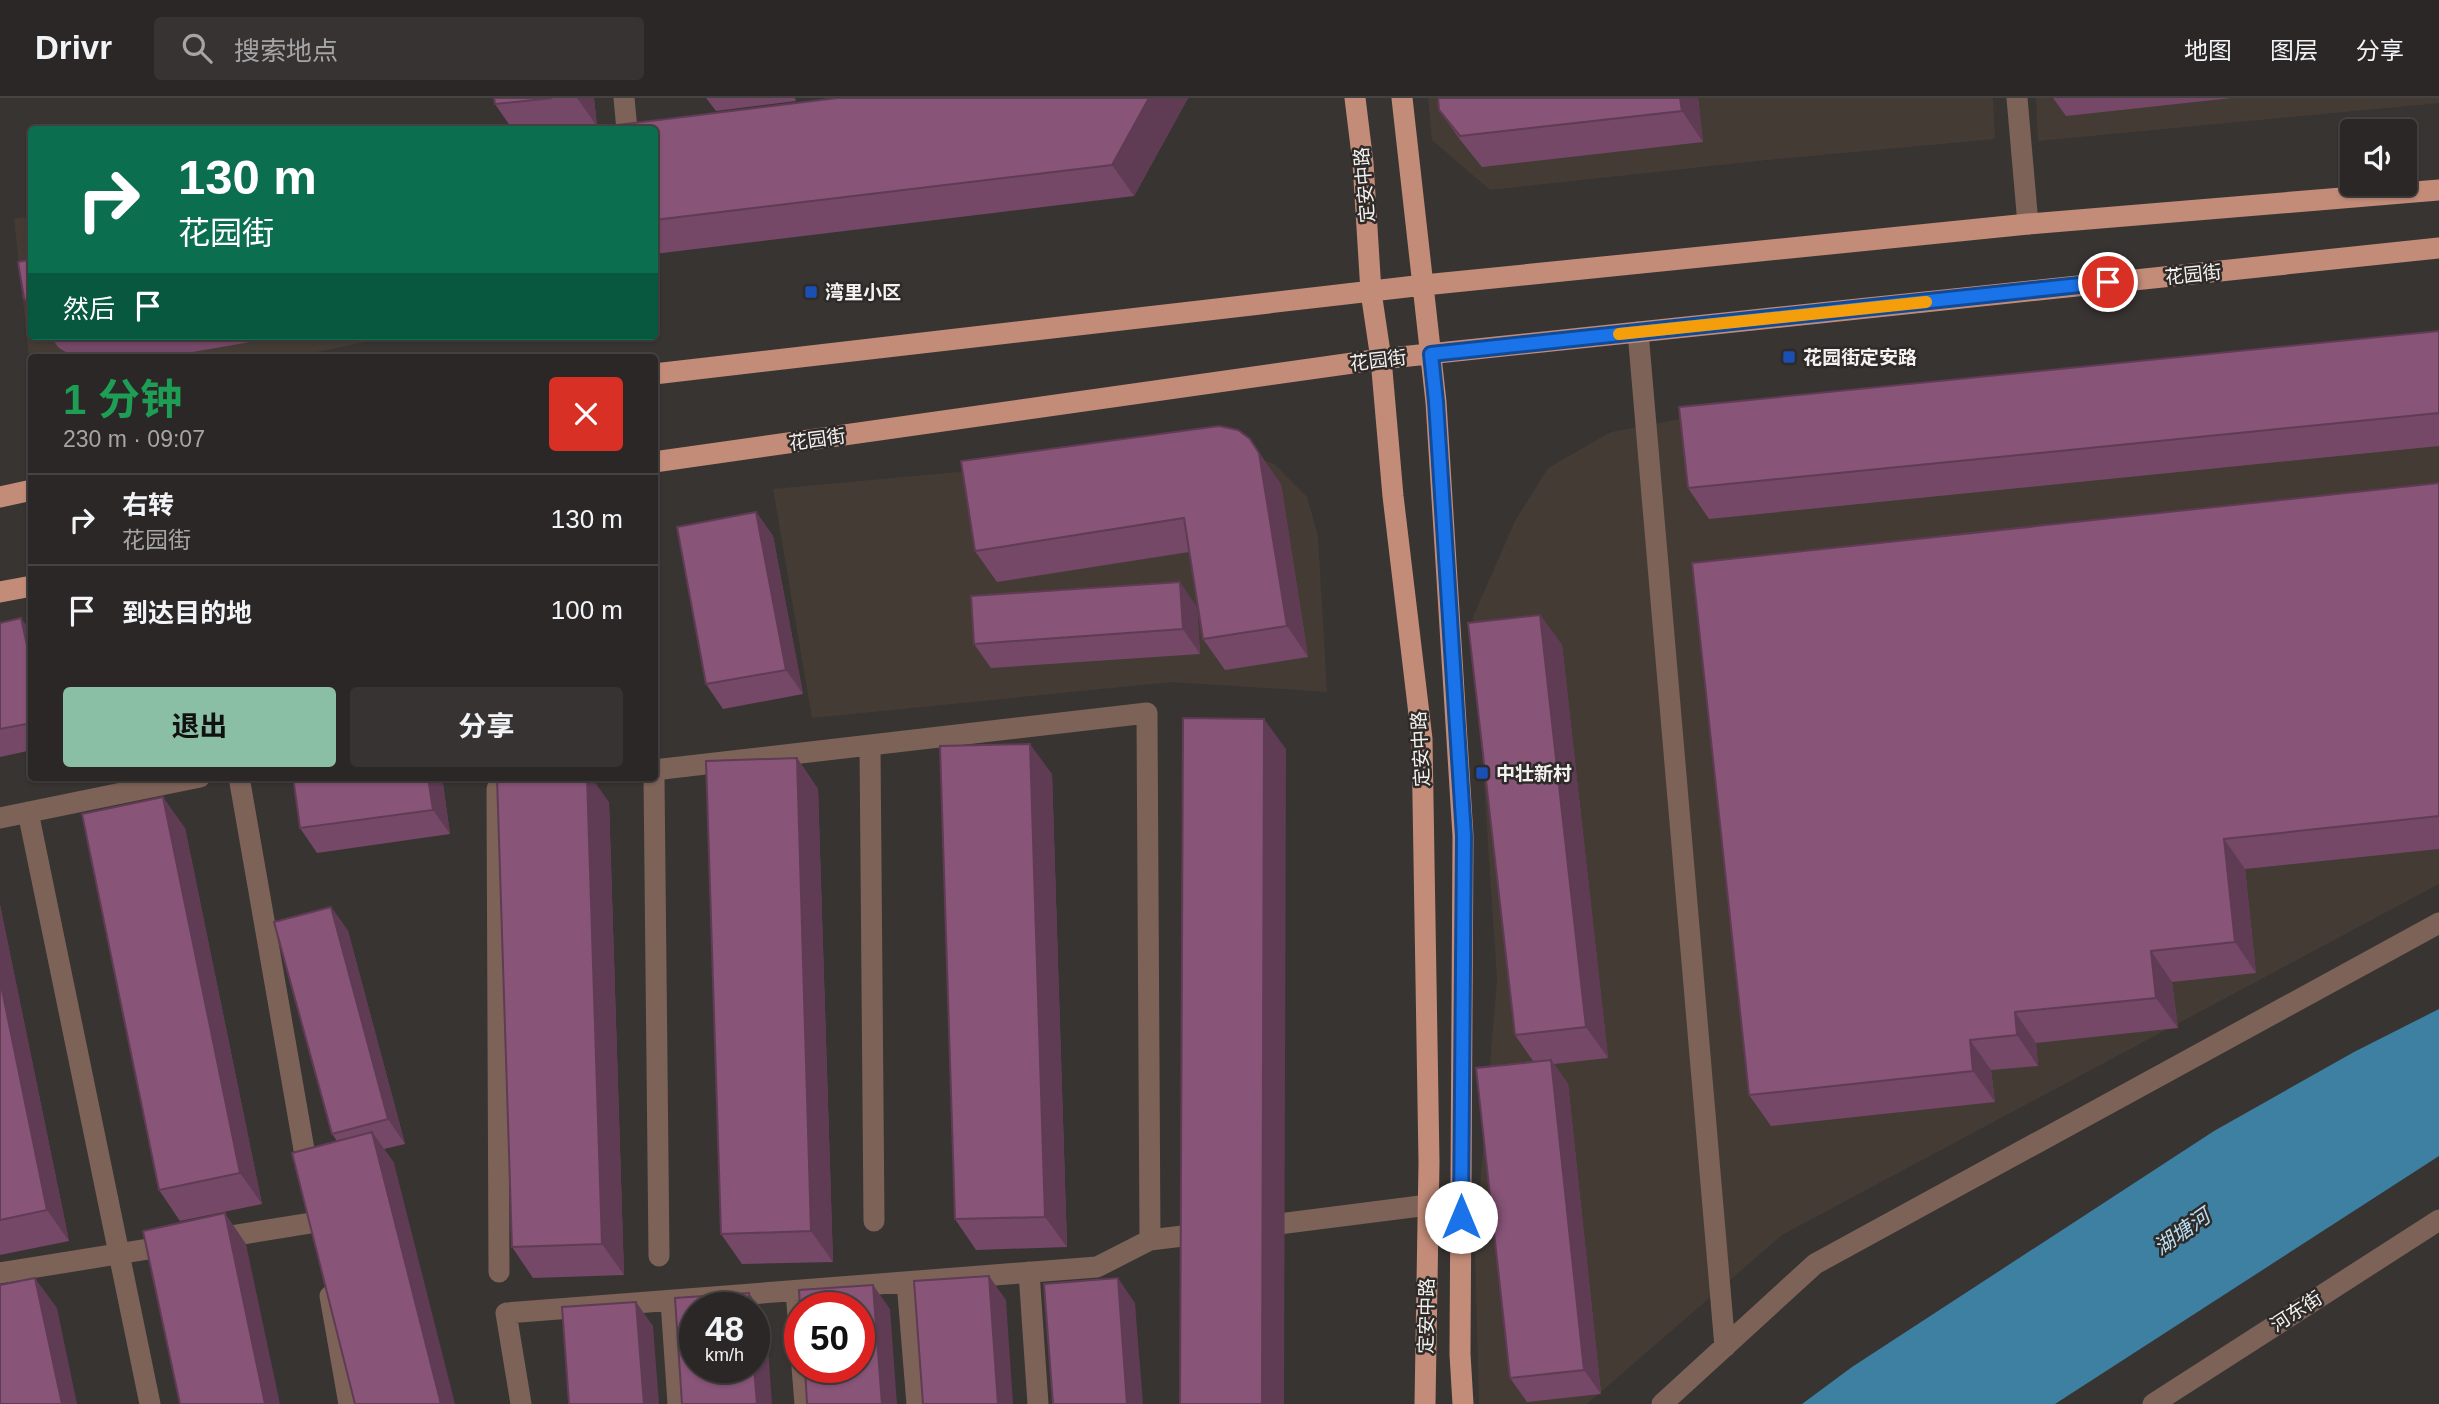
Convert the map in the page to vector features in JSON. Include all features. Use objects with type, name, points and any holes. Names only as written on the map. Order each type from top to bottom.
[{"type":"main road","name":"定安中路","points":[[1355,98],[1363,163],[1371,292],[1381,359],[1393,496],[1422,740],[1428,1205],[1425,1404]]},
{"type":"main road","name":"定安中路","points":[[1402,98],[1436,402],[1464,836],[1460,1340],[1463,1404]]},
{"type":"main road","points":[[658,374],[1424,285],[2028,224],[2439,190]]},
{"type":"main road","name":"花园街","points":[[658,461],[1381,359],[2439,248]]},
{"type":"main road","points":[[0,496],[28,491]]},
{"type":"main road","points":[[0,593],[28,587]]},
{"type":"street","points":[[624,98],[627,126]]},
{"type":"street","points":[[2017,98],[2028,224]]},
{"type":"street","points":[[1638,332],[1725,1346]]},
{"type":"street","points":[[658,770],[1147,713],[1150,1240]]},
{"type":"street","points":[[870,746],[874,1221]]},
{"type":"street","points":[[0,818],[180,781]]},
{"type":"street","points":[[240,781],[321,1248]]},
{"type":"street","points":[[654,781],[659,1255]]},
{"type":"street","points":[[499,1272],[497,789],[547,783]]},
{"type":"street","points":[[28,812],[150,1404]]},
{"type":"street","points":[[1662,1404],[1815,1264],[2439,923]]},
{"type":"street","points":[[521,1404],[506,1313],[1097,1268],[1150,1240],[1428,1205]]},
{"type":"street","points":[[0,1273],[119,1254],[315,1208]]},
{"type":"street","name":"河东街","points":[[2153,1404],[2439,1220]]},
{"type":"street","points":[[1028,1272],[1038,1404]]},
{"type":"street","points":[[326,1274],[349,1404]]},
{"type":"street","points":[[907,1282],[916,1404]]},
{"type":"street","points":[[671,1301],[678,1404]]},
{"type":"street","points":[[803,1383],[805,1404]]},
{"type":"shaded area","points":[[1428,98],[1993,98],[1995,139],[1490,190],[1432,140]]},
{"type":"shaded area","points":[[2036,98],[2439,98],[2439,103],[2038,141]]},
{"type":"shaded area","points":[[28,217],[28,340],[375,340],[307,354],[29,354],[14,219]]},
{"type":"shaded area","points":[[2439,337],[2439,884],[1782,1235],[1587,1404],[1479,1404],[1475,1247],[1497,979],[1473,617],[1515,521],[1548,468],[1611,432],[1691,417]]},
{"type":"shaded area","points":[[1230,447],[1274,464],[1307,497],[1318,536],[1327,692],[1172,682],[812,718],[773,489]]},
{"type":"water","name":"湖塘河","points":[[2439,1009],[2439,1156],[2055,1404],[1802,1404],[1852,1367],[2214,1131],[2354,1052]]},
{"type":"building","points":[[494,98],[552,98],[495,104]]},
{"type":"building","points":[[837,98],[1149,98],[1112,165],[658,220],[658,126],[610,126]]},
{"type":"building","points":[[1438,98],[1680,98],[1682,111],[1460,136],[1439,110]]},
{"type":"building","points":[[28,260],[28,304],[24,298],[18,262]]},
{"type":"building","points":[[2439,331],[2439,413],[1688,488],[1679,407]]},
{"type":"building","points":[[1219,426],[1238,430],[1250,439],[1259,453],[1287,626],[1203,639],[1184,518],[975,551],[961,461]]},
{"type":"building","points":[[2439,483],[2439,816],[2224,839],[2235,942],[2151,951],[2156,998],[2015,1012],[2017,1035],[1970,1040],[1973,1071],[1749,1095],[1692,563]]},
{"type":"building","points":[[756,512],[786,670],[706,684],[677,527]]},
{"type":"building","points":[[1180,582],[1183,629],[974,644],[971,596]]},
{"type":"building","points":[[1540,615],[1586,1027],[1515,1035],[1468,623]]},
{"type":"building","points":[[21,618],[28,650],[28,724],[0,729],[0,623]]},
{"type":"building","points":[[1183,718],[1264,719],[1262,1404],[1180,1404]]},
{"type":"building","points":[[1030,744],[1045,1217],[955,1219],[940,746]]},
{"type":"building","points":[[797,758],[811,1231],[721,1234],[706,761]]},
{"type":"building","points":[[294,781],[429,781],[433,810],[300,828]]},
{"type":"building","points":[[497,781],[587,781],[602,1244],[512,1247]]},
{"type":"building","points":[[163,797],[240,1173],[159,1190],[82,814]]},
{"type":"building","points":[[331,907],[388,1119],[332,1134],[274,922]]},
{"type":"building","points":[[0,980],[47,1210],[0,1220]]},
{"type":"building","points":[[1551,1060],[1584,1370],[1510,1378],[1476,1068]]},
{"type":"building","points":[[372,1132],[441,1404],[355,1404],[292,1153]]},
{"type":"building","points":[[225,1213],[265,1404],[180,1404],[143,1231]]},
{"type":"building","points":[[989,1276],[998,1404],[923,1404],[914,1281]]},
{"type":"building","points":[[35,1278],[62,1404],[0,1404],[0,1285]]},
{"type":"building","points":[[1118,1278],[1127,1404],[1053,1404],[1044,1284]]},
{"type":"building","points":[[873,1285],[874,1292],[799,1292]]},
{"type":"building","points":[[675,1298],[679,1298],[679,1359]]},
{"type":"building","points":[[636,1302],[644,1404],[569,1404],[562,1307]]},
{"type":"building","points":[[875,1311],[882,1404],[807,1404],[806,1383],[875,1383]]},
{"type":"building","points":[[681,1383],[755,1383],[757,1404],[682,1404]]},
{"type":"slow traffic","points":[[1619,334],[1926,302]]},
{"type":"place","name":"湾里小区","points":[[811,292]]},
{"type":"place","name":"花园街定安路","points":[[1789,357]]},
{"type":"place","name":"中壮新村","points":[[1482,773]]},
{"type":"route","points":[[1461,1217],[1464,836],[1431,354],[2108,282]]}]
